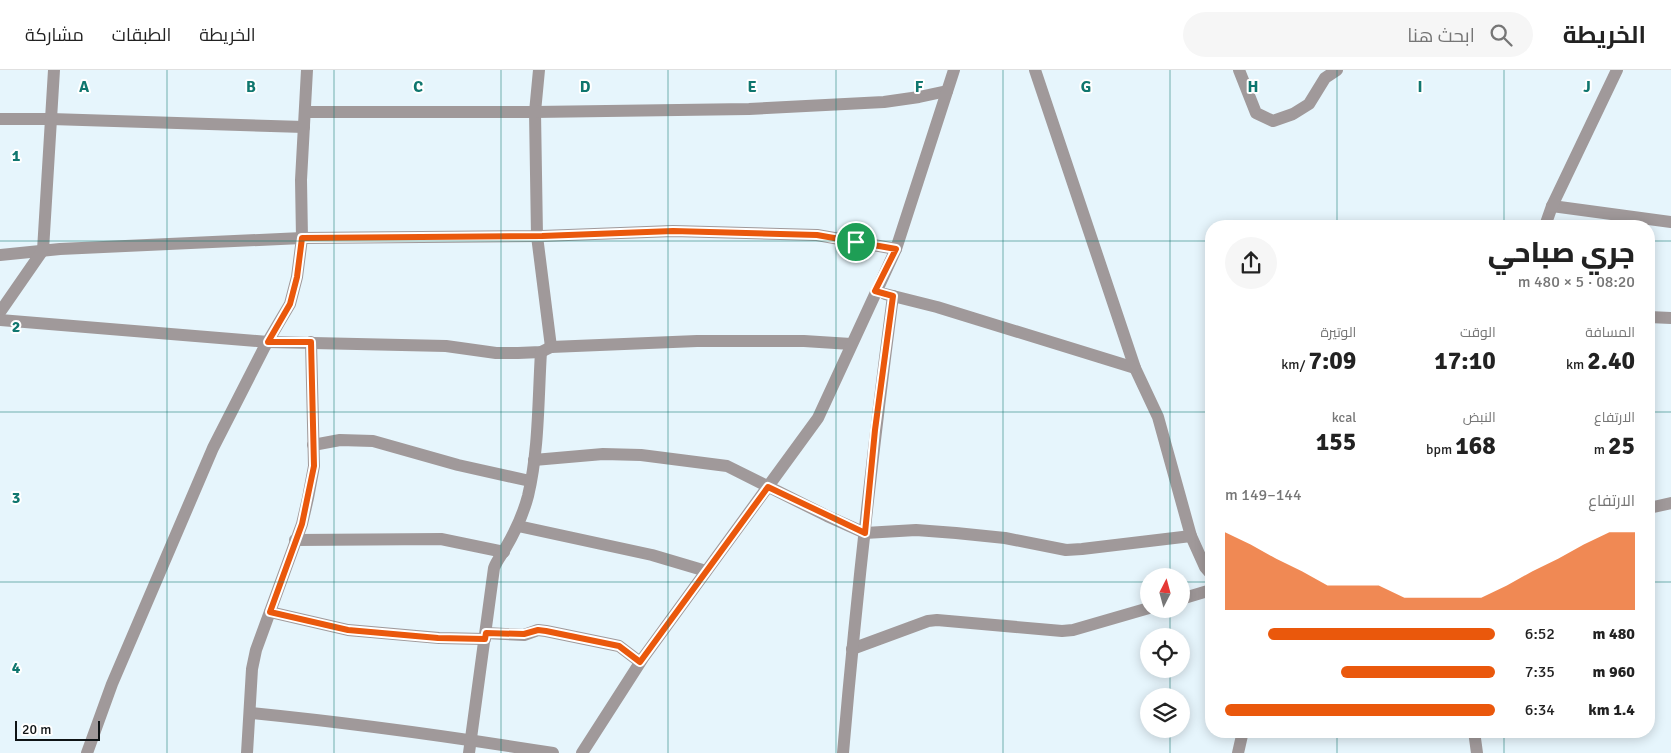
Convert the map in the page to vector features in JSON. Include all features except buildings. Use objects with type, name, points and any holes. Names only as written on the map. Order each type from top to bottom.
[{"type":"street","points":[[0,312],[43,250],[54,70]]},
{"type":"street","points":[[87,753],[112,684],[213,448],[290,304],[297,277],[302,238],[302,180],[307,70]]},
{"type":"street","points":[[469,753],[494,568],[518,526],[528,497],[546,350],[537,236],[535,112],[540,70]]},
{"type":"street","points":[[582,753],[640,662],[818,418],[896,249],[954,70]]},
{"type":"street","points":[[1035,70],[1135,368],[1158,417],[1191,536],[1205,567]]},
{"type":"street","points":[[1239,70],[1256,113],[1273,121],[1293,114],[1309,104],[1324,78],[1337,70]]},
{"type":"street","points":[[1547,220],[1617,70]]},
{"type":"street","points":[[305,112],[535,112],[749,109],[884,102],[947,91]]},
{"type":"street","points":[[0,119],[304,127]]},
{"type":"street","points":[[1552,206],[1671,222]]},
{"type":"street","points":[[0,255],[43,250],[302,238],[537,236],[673,231],[807,235],[896,249]]},
{"type":"street","points":[[875,291],[937,307],[1135,368]]},
{"type":"street","points":[[843,753],[875,430],[893,296]]},
{"type":"street","points":[[1655,317],[1671,318]]},
{"type":"street","points":[[0,320],[268,342],[446,346],[496,353],[697,340],[804,341],[851,344]]},
{"type":"street","points":[[247,753],[251,713],[252,669],[256,650],[302,524],[314,466],[311,342]]},
{"type":"street","points":[[313,445],[340,440],[373,442],[458,465],[530,481]]},
{"type":"street","points":[[534,460],[603,454],[640,455],[727,466],[865,533],[916,530],[956,533],[1005,538],[1066,550],[1191,536]]},
{"type":"street","points":[[1655,507],[1671,503]]},
{"type":"street","points":[[518,526],[652,555],[706,572]]},
{"type":"street","points":[[296,540],[440,539],[504,552]]},
{"type":"street","points":[[1190,596],[1205,592]]},
{"type":"street","points":[[852,649],[928,621],[945,620],[1062,631],[1073,630],[1140,611]]},
{"type":"street","points":[[270,612],[348,630],[438,638],[524,634],[538,630],[546,631],[619,646],[640,662]]},
{"type":"street","points":[[251,713],[472,740],[553,753]]},
{"type":"street","points":[[1238,753],[1241,738]]},
{"type":"street","points":[[1475,738],[1477,753]]},
{"type":"route","points":[[673,231],[817,235],[856,242],[896,249],[875,291],[893,296],[875,430],[865,533],[768,487],[640,662],[619,646],[610,643],[546,631],[538,630],[524,634],[486,633],[485,639],[438,638],[348,630],[270,612],[302,524],[314,466],[311,342],[268,342],[290,304],[297,277],[302,238],[542,236],[673,231]]}]
